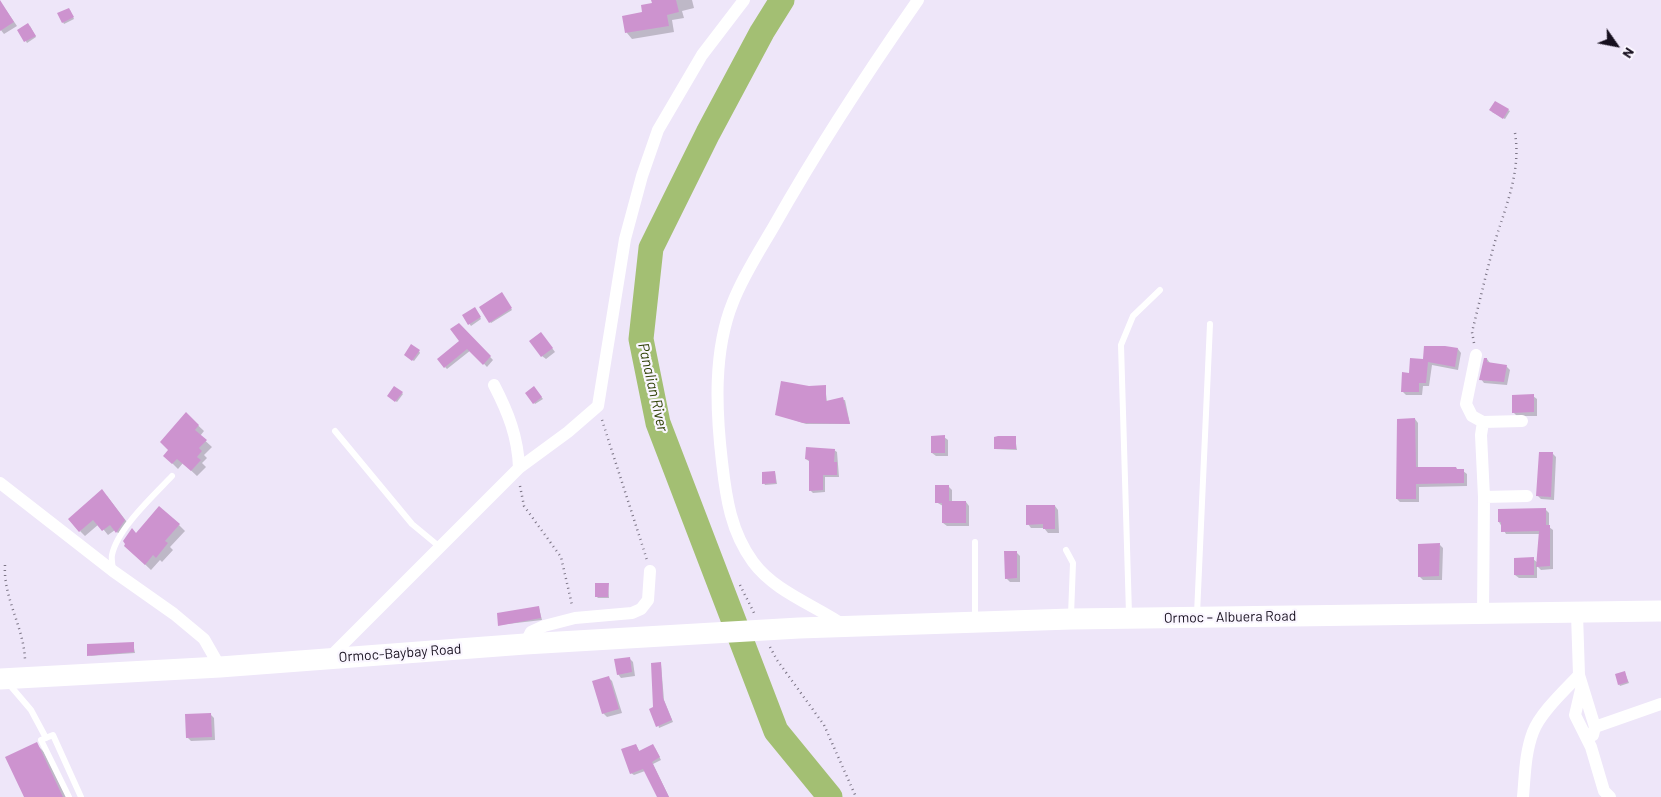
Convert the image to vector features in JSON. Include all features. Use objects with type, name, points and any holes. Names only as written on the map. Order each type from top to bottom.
[{"type":"highway","name":"Ormoc – Albuera Road","points":[[799,628],[847,628],[1071,619],[1577,614],[1661,611]]},
{"type":"highway","name":"Ormoc-Baybay Road","points":[[2,679],[26,676],[220,667],[525,644],[799,628]]},
{"type":"street","points":[[330,658],[519,468],[568,432],[598,406],[625,239],[642,176],[658,130],[702,55],[744,0]]},
{"type":"street","points":[[847,628],[828,614],[773,582],[754,563],[736,535],[726,497],[717,416],[721,348],[732,302],[811,160],[918,0]]},
{"type":"street","points":[[1476,354],[1466,404],[1472,416],[1483,422],[1522,420]]},
{"type":"street","points":[[494,385],[508,413],[518,450],[519,468]]},
{"type":"street","points":[[1483,422],[1481,434],[1484,496],[1483,614]]},
{"type":"street","points":[[0,483],[113,571],[174,614],[204,639],[220,667]]},
{"type":"street","points":[[1484,496],[1527,496]]},
{"type":"street","points":[[525,644],[531,632],[544,626],[575,618],[632,613],[641,609],[648,600],[650,571]]},
{"type":"street","points":[[1577,614],[1581,680],[1595,727],[1591,747]]},
{"type":"street","points":[[1581,680],[1575,715],[1591,747],[1606,795]]},
{"type":"street","points":[[1523,797],[1527,753],[1534,730],[1557,698],[1581,680]]},
{"type":"street","points":[[1595,727],[1661,704]]},
{"type":"lane","points":[[1130,618],[1121,345],[1133,316],[1160,290]]},
{"type":"lane","points":[[1197,617],[1210,324]]},
{"type":"lane","points":[[335,431],[412,524],[441,548]]},
{"type":"lane","points":[[113,571],[112,556],[117,543],[139,512],[172,476]]},
{"type":"lane","points":[[975,542],[975,623]]},
{"type":"lane","points":[[1066,550],[1073,563],[1071,619]]},
{"type":"lane","points":[[2,679],[31,710],[46,738]]},
{"type":"lane","points":[[69,797],[42,740],[53,735],[81,797]]},
{"type":"path","points":[[1476,354],[1472,332],[1496,239],[1512,189],[1518,153],[1515,133]]},
{"type":"path","points":[[598,406],[650,571]]},
{"type":"path","points":[[519,468],[520,492],[524,506],[561,557],[575,618]]},
{"type":"path","points":[[5,565],[4,583],[25,645],[26,676]]},
{"type":"path","points":[[740,585],[756,619]]},
{"type":"path","points":[[768,644],[777,660],[824,725],[856,797]]},
{"type":"building","points":[[0,0],[14,22],[0,31]]},
{"type":"building","points":[[651,0],[676,0],[679,12],[667,15],[669,26],[625,33],[622,16],[642,12],[641,5],[652,3]]},
{"type":"building","points":[[69,8],[74,17],[62,23],[57,13]]},
{"type":"building","points":[[28,23],[36,36],[24,42],[17,30]]},
{"type":"building","points":[[1495,101],[1509,109],[1503,119],[1489,110]]},
{"type":"building","points":[[502,292],[512,308],[489,323],[479,307]]},
{"type":"building","points":[[475,307],[481,317],[468,325],[462,315]]},
{"type":"building","points":[[459,323],[491,356],[483,365],[467,349],[444,368],[437,359],[459,341],[450,329]]},
{"type":"building","points":[[541,332],[553,348],[541,357],[529,341]]},
{"type":"building","points":[[411,344],[420,350],[412,361],[404,355]]},
{"type":"building","points":[[1424,346],[1458,348],[1455,367],[1428,362],[1426,383],[1419,383],[1419,392],[1401,392],[1402,372],[1409,373],[1410,358],[1423,359]]},
{"type":"building","points":[[1484,358],[1487,358],[1487,362],[1507,365],[1504,382],[1479,380]]},
{"type":"building","points":[[781,381],[809,386],[826,385],[826,401],[843,397],[850,424],[803,423],[775,415]]},
{"type":"building","points":[[394,386],[403,392],[395,402],[387,396]]},
{"type":"building","points":[[534,386],[542,397],[533,404],[525,393]]},
{"type":"building","points":[[1534,394],[1534,412],[1512,413],[1512,395]]},
{"type":"building","points":[[186,412],[199,425],[195,430],[207,440],[199,448],[202,451],[197,457],[201,460],[191,471],[177,459],[172,464],[163,456],[168,450],[160,442]]},
{"type":"building","points":[[1415,418],[1416,467],[1456,467],[1457,469],[1464,469],[1464,483],[1416,484],[1416,499],[1396,499],[1397,419]]},
{"type":"building","points":[[945,435],[945,453],[931,453],[931,436]]},
{"type":"building","points":[[1016,436],[1016,449],[994,449],[994,437]]},
{"type":"building","points":[[806,447],[835,449],[834,462],[837,462],[837,475],[823,475],[823,490],[809,491],[809,460],[805,459]]},
{"type":"building","points":[[1539,452],[1553,452],[1551,497],[1536,496]]},
{"type":"building","points":[[775,471],[776,483],[762,484],[762,472]]},
{"type":"building","points":[[935,485],[949,485],[949,501],[966,501],[966,523],[942,523],[942,503],[935,503]]},
{"type":"building","points":[[102,489],[125,520],[116,533],[110,525],[102,531],[93,520],[79,532],[68,519]]},
{"type":"building","points":[[1026,505],[1055,505],[1055,529],[1043,529],[1043,524],[1026,525]]},
{"type":"building","points":[[159,506],[180,524],[165,541],[168,543],[156,558],[153,555],[145,565],[124,546],[123,541],[132,528],[136,533]]},
{"type":"building","points":[[1546,508],[1546,525],[1550,525],[1550,566],[1536,567],[1539,531],[1501,532],[1501,522],[1498,522],[1498,509]]},
{"type":"building","points":[[1440,543],[1439,576],[1418,577],[1418,544]]},
{"type":"building","points":[[1004,551],[1017,551],[1017,578],[1005,579]]},
{"type":"building","points":[[1534,557],[1534,575],[1514,575],[1514,558]]},
{"type":"building","points":[[595,583],[609,583],[608,597],[595,597]]},
{"type":"building","points":[[539,606],[541,618],[498,626],[497,613]]},
{"type":"building","points":[[134,642],[134,652],[87,656],[87,644]]},
{"type":"building","points":[[630,657],[632,672],[617,675],[614,659]]},
{"type":"building","points":[[661,662],[663,698],[672,720],[656,727],[649,709],[653,707],[651,663]]},
{"type":"building","points":[[1625,671],[1628,682],[1618,685],[1615,674]]},
{"type":"building","points":[[609,676],[619,709],[602,714],[592,681]]},
{"type":"building","points":[[211,713],[212,737],[186,738],[185,714]]},
{"type":"building","points":[[37,742],[63,797],[24,797],[5,757]]},
{"type":"building","points":[[636,744],[639,751],[653,744],[660,757],[652,762],[669,797],[657,797],[643,769],[630,774],[621,749]]},
{"type":"waterway","name":"Panalian River","points":[[782,0],[762,32],[708,133],[651,248],[641,339],[658,423],[776,731],[830,797]]}]
